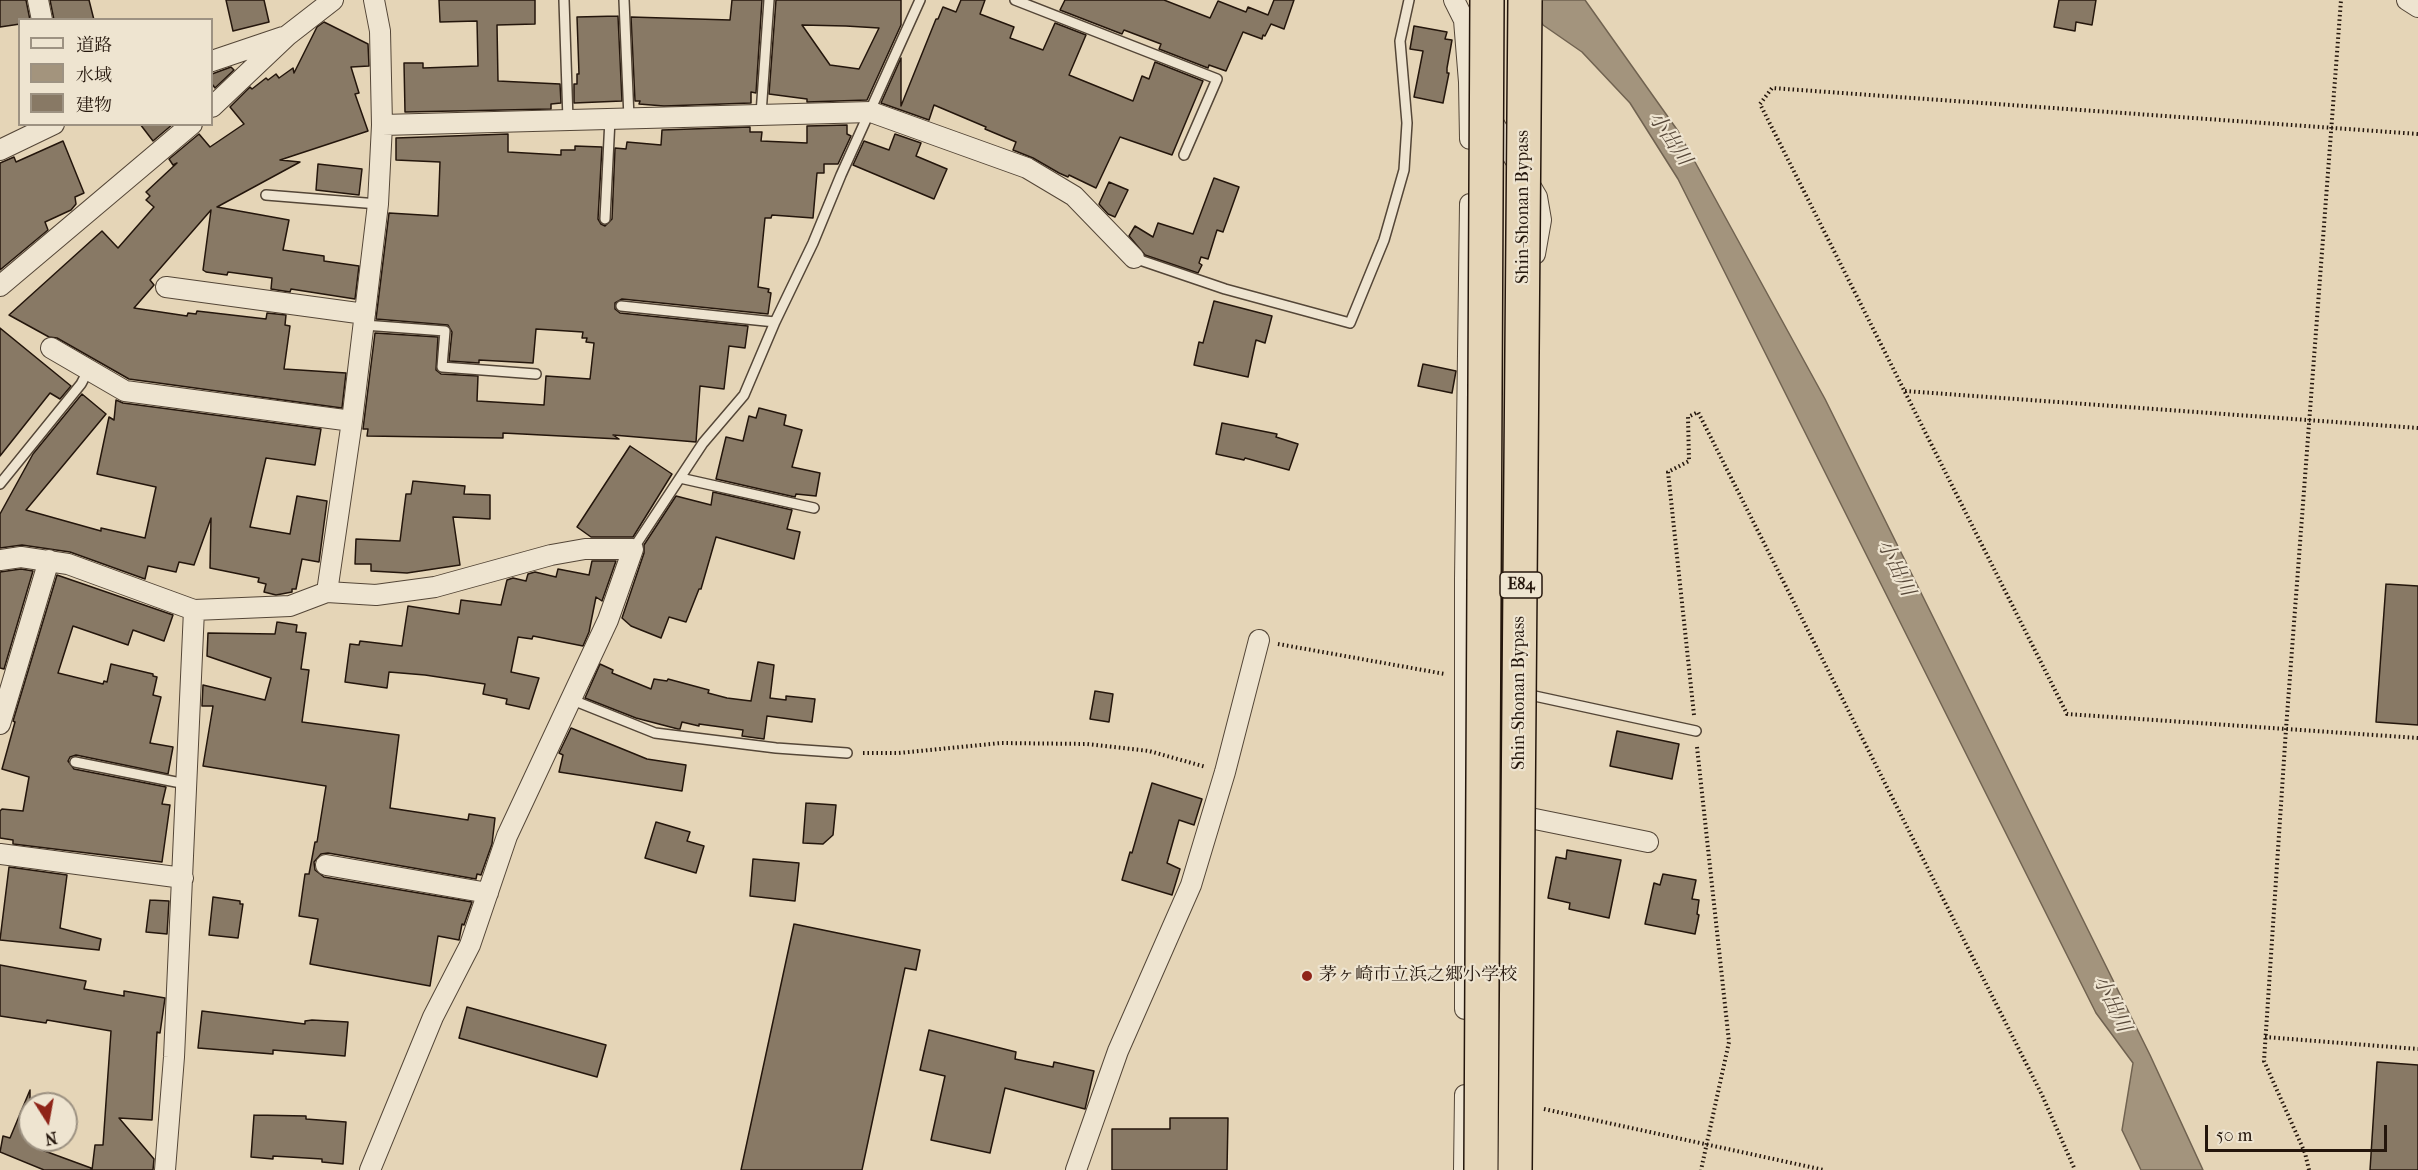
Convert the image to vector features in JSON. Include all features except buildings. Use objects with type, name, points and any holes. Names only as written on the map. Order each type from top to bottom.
[{"type":"highway","name":"Shin-Shonan Bypass","points":[[1481,1170],[1487,0]]},
{"type":"highway","name":"Shin-Shonan Bypass","points":[[1515,1170],[1525,0]]},
{"type":"street","points":[[38,0],[42,18]]},
{"type":"street","points":[[213,106],[288,35],[333,0]]},
{"type":"street","points":[[327,592],[352,421],[378,204],[382,125],[380,31],[374,0]]},
{"type":"street","points":[[1454,0],[1464,20],[1469,82],[1464,1170]]},
{"type":"street","points":[[2407,0],[2418,7]]},
{"type":"street","points":[[213,61],[288,35]]},
{"type":"street","points":[[1469,82],[1537,197],[1541,220],[1534,271],[1530,818],[1524,1170]]},
{"type":"street","points":[[382,125],[871,112],[1027,168],[1074,196],[1134,258]]},
{"type":"street","points":[[0,150],[50,126]]},
{"type":"street","points":[[0,286],[190,126]]},
{"type":"street","points":[[166,287],[364,320]]},
{"type":"street","points":[[51,348],[125,391],[352,421]]},
{"type":"street","points":[[0,560],[21,557],[68,564],[194,610],[290,606],[327,592],[376,595],[435,587],[551,555],[585,549],[633,549],[608,620],[507,836],[470,945],[433,1017],[370,1170]]},
{"type":"street","points":[[0,724],[7,678],[49,560]]},
{"type":"street","points":[[165,1170],[174,1057],[194,610]]},
{"type":"street","points":[[1076,1170],[1118,1051],[1191,885],[1225,771],[1259,640]]},
{"type":"street","points":[[1530,818],[1648,842]]},
{"type":"street","points":[[0,854],[183,878]]},
{"type":"street","points":[[326,865],[488,893]]},
{"type":"lane","points":[[564,0],[568,120]]},
{"type":"lane","points":[[605,219],[620,118],[624,0]]},
{"type":"lane","points":[[760,114],[769,0]]},
{"type":"lane","points":[[633,549],[703,443],[744,394],[920,0]]},
{"type":"lane","points":[[1015,0],[1217,79],[1184,154]]},
{"type":"lane","points":[[1134,258],[1225,289],[1350,322],[1384,240],[1404,170],[1407,123],[1400,41],[1409,0]]},
{"type":"lane","points":[[266,195],[378,204]]},
{"type":"lane","points":[[621,306],[775,322]]},
{"type":"lane","points":[[364,320],[445,332],[442,367],[536,374]]},
{"type":"lane","points":[[0,484],[81,384],[89,369]]},
{"type":"lane","points":[[680,478],[814,508]]},
{"type":"lane","points":[[1530,695],[1696,731]]},
{"type":"lane","points":[[570,699],[655,733],[776,748],[847,753]]},
{"type":"lane","points":[[75,762],[186,784]]},
{"type":"path","points":[[2309,1170],[2305,1153],[2264,1061],[2330,127],[2342,0]]},
{"type":"path","points":[[2418,134],[1772,88],[1760,104],[2067,714],[2418,738]]},
{"type":"path","points":[[1904,390],[2418,428]]},
{"type":"path","points":[[1701,1170],[1729,1042],[1729,1028],[1668,472],[1689,461],[1688,417],[1698,412],[2042,1095],[2075,1170]]},
{"type":"path","points":[[1259,640],[1466,678]]},
{"type":"path","points":[[847,753],[899,753],[1001,743],[1087,744],[1149,751],[1225,771]]},
{"type":"path","points":[[2265,1036],[2418,1049]]},
{"type":"path","points":[[1526,1105],[1824,1170]]},
{"type":"water","name":"小出川","points":[[1531,0],[1585,0],[1678,131],[1825,399],[2150,1055],[2203,1170],[2141,1170],[2122,1130],[2133,1063],[2096,1013],[1678,179],[1630,103],[1582,52],[1543,25]]},
{"type":"place","name":"茅ヶ崎市立浜之郷小学校","points":[[1307,976]]}]
